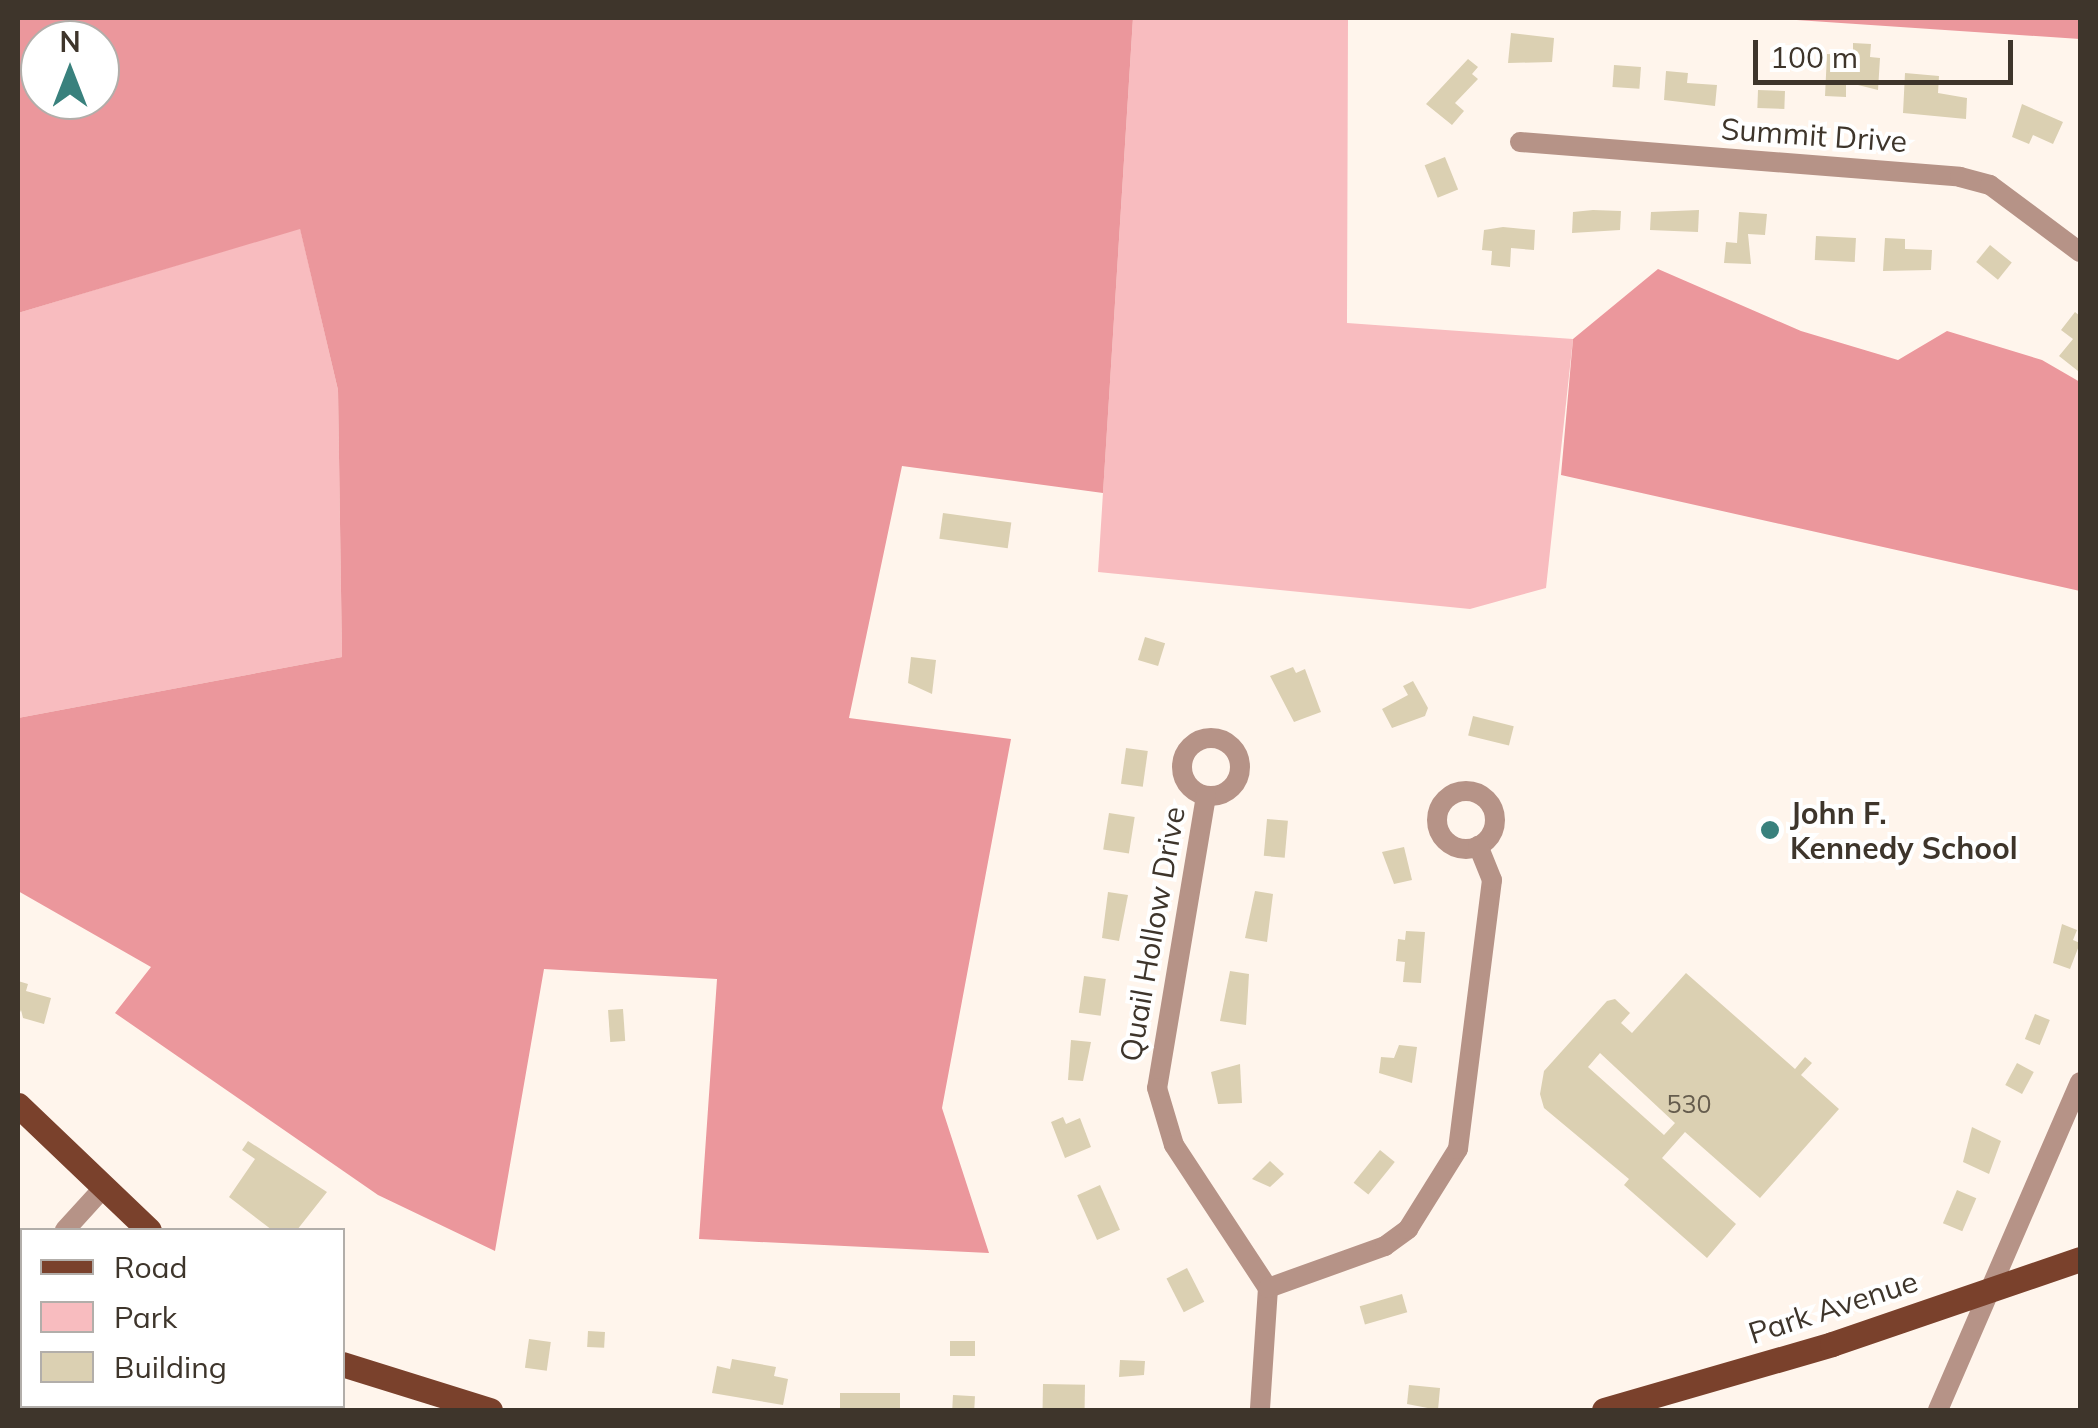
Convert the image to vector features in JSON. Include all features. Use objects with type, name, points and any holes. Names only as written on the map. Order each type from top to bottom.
[{"type":"main road","points":[[18,1105],[147,1228]]},
{"type":"main road","name":"Park Avenue","points":[[1604,1410],[1832,1344],[2080,1259]]},
{"type":"main road","points":[[345,1365],[490,1410]]},
{"type":"street","name":"Summit Drive","points":[[1520,142],[1960,177],[1990,185],[2080,252]]},
{"type":"street","name":"Quail Hollow Drive","points":[[1206,796],[1157,1088],[1174,1144],[1268,1288]]},
{"type":"street","points":[[1260,1410],[1268,1288],[1385,1246],[1408,1229],[1458,1149],[1492,880],[1478,846]]},
{"type":"street","points":[[1938,1410],[2080,1082]]},
{"type":"street","points":[[67,1228],[105,1186]]},
{"type":"green space","points":[[1133,18],[1348,18],[1347,323],[1573,339],[1546,588],[1470,609],[1098,572]]},
{"type":"green space","points":[[300,228],[338,390],[342,657],[18,718],[18,313]]},
{"type":"shaded area","points":[[18,18],[1133,18],[1103,493],[902,466],[849,718],[1011,739],[942,1108],[989,1253],[699,1239],[717,979],[544,969],[495,1251],[378,1195],[115,1013],[151,967],[18,891],[18,718],[342,657],[338,390],[300,229],[18,313]]},
{"type":"shaded area","points":[[1768,18],[2080,18],[2080,39]]},
{"type":"shaded area","points":[[1658,269],[1801,331],[1898,360],[1947,331],[2042,360],[2080,382],[2080,591],[1561,475],[1573,339]]},
{"type":"building","points":[[1511,33],[1554,38],[1552,62],[1508,63]]},
{"type":"building","points":[[1853,43],[1871,44],[1870,57],[1880,58],[1878,90],[1846,82],[1846,97],[1825,96],[1827,54],[1853,55]]},
{"type":"building","points":[[1468,59],[1478,67],[1472,74],[1478,79],[1455,103],[1464,111],[1452,125],[1426,104]]},
{"type":"building","points":[[1614,65],[1641,67],[1639,89],[1612,87]]},
{"type":"building","points":[[1666,71],[1688,73],[1687,83],[1717,85],[1715,106],[1664,100]]},
{"type":"building","points":[[1905,73],[1939,76],[1938,93],[1967,98],[1966,119],[1903,113]]},
{"type":"building","points":[[1758,90],[1785,91],[1784,109],[1757,108]]},
{"type":"building","points":[[2022,104],[2063,122],[2053,144],[2033,135],[2029,144],[2012,137]]},
{"type":"building","points":[[1445,157],[1458,189],[1438,198],[1425,165]]},
{"type":"building","points":[[1699,210],[1698,232],[1650,230],[1651,212]]},
{"type":"building","points":[[1621,211],[1620,230],[1572,233],[1573,212]]},
{"type":"building","points":[[1739,212],[1767,214],[1765,235],[1748,234],[1751,264],[1724,263],[1726,242],[1737,243]]},
{"type":"building","points":[[1484,230],[1535,230],[1534,250],[1511,248],[1510,267],[1491,265],[1492,251],[1482,250]]},
{"type":"building","points":[[1816,236],[1856,238],[1855,262],[1815,260]]},
{"type":"building","points":[[1885,238],[1905,239],[1905,249],[1932,250],[1931,270],[1883,271]]},
{"type":"building","points":[[1990,245],[2012,263],[1998,280],[1976,262]]},
{"type":"building","points":[[2075,312],[2080,316],[2078,371],[2059,356],[2073,339],[2061,330]]},
{"type":"building","points":[[943,513],[1011,523],[1008,548],[939,539]]},
{"type":"building","points":[[1145,637],[1165,643],[1158,666],[1138,660]]},
{"type":"building","points":[[911,657],[936,660],[932,694],[908,683]]},
{"type":"building","points":[[1293,667],[1296,673],[1305,669],[1321,712],[1294,722],[1270,676]]},
{"type":"building","points":[[1413,681],[1428,708],[1425,716],[1392,728],[1382,709],[1408,695],[1403,686]]},
{"type":"building","points":[[1473,716],[1514,726],[1509,746],[1468,735]]},
{"type":"building","points":[[1126,748],[1148,751],[1143,787],[1121,784]]},
{"type":"building","points":[[1109,813],[1135,817],[1129,854],[1103,850]]},
{"type":"building","points":[[1267,819],[1288,821],[1285,858],[1264,856]]},
{"type":"building","points":[[1404,847],[1412,880],[1394,884],[1382,852]]},
{"type":"building","points":[[1255,891],[1273,894],[1267,942],[1245,938]]},
{"type":"building","points":[[1108,892],[1128,895],[1119,941],[1102,938]]},
{"type":"building","points":[[2062,924],[2077,930],[2073,940],[2080,943],[2070,969],[2053,963]]},
{"type":"building","points":[[1406,931],[1425,932],[1421,983],[1403,982],[1405,962],[1396,961],[1398,939],[1405,940]]},
{"type":"building","points":[[1230,971],[1249,974],[1246,1025],[1220,1021]]},
{"type":"building","points":[[1686,973],[1795,1069],[1805,1057],[1812,1063],[1801,1075],[1839,1109],[1760,1198],[1685,1132],[1662,1158],[1736,1224],[1707,1258],[1624,1185],[1629,1179],[1544,1108],[1540,1094],[1544,1071],[1607,1001],[1615,999],[1630,1013],[1621,1023],[1632,1033]],"holes":[[[1600,1053],[1675,1123],[1664,1135],[1588,1067]]]},
{"type":"building","points":[[1084,976],[1106,979],[1101,1016],[1079,1013]]},
{"type":"building","points":[[18,981],[28,984],[26,991],[51,998],[44,1024],[23,1018],[21,1010],[18,1017]]},
{"type":"building","points":[[623,1009],[625,1041],[610,1042],[608,1010]]},
{"type":"building","points":[[2035,1014],[2050,1020],[2040,1045],[2025,1039]]},
{"type":"building","points":[[1071,1040],[1091,1042],[1083,1081],[1068,1080]]},
{"type":"building","points":[[1399,1045],[1417,1047],[1412,1083],[1379,1073],[1381,1057],[1394,1058]]},
{"type":"building","points":[[2017,1063],[2034,1072],[2022,1094],[2005,1085]]},
{"type":"building","points":[[1240,1064],[1242,1103],[1218,1104],[1211,1072]]},
{"type":"building","points":[[1063,1117],[1066,1124],[1080,1118],[1091,1147],[1065,1158],[1051,1122]]},
{"type":"building","points":[[1972,1127],[2001,1141],[1989,1174],[1963,1162]]},
{"type":"building","points":[[248,1141],[327,1192],[299,1228],[269,1228],[229,1197],[255,1159],[242,1150]]},
{"type":"building","points":[[1380,1150],[1395,1162],[1368,1195],[1354,1183]]},
{"type":"building","points":[[1270,1161],[1284,1174],[1270,1187],[1252,1179]]},
{"type":"building","points":[[1100,1185],[1120,1230],[1097,1240],[1077,1195]]},
{"type":"building","points":[[1957,1190],[1976,1198],[1962,1231],[1943,1223]]},
{"type":"building","points":[[1187,1268],[1204,1302],[1184,1312],[1167,1278]]},
{"type":"building","points":[[1402,1294],[1407,1312],[1365,1324],[1360,1306]]},
{"type":"building","points":[[588,1331],[605,1332],[604,1348],[587,1347]]},
{"type":"building","points":[[529,1339],[551,1342],[547,1371],[525,1368]]},
{"type":"building","points":[[950,1341],[975,1341],[975,1356],[950,1356]]},
{"type":"building","points":[[732,1359],[776,1367],[774,1376],[788,1379],[783,1405],[712,1393],[717,1366],[730,1369]]},
{"type":"building","points":[[1120,1360],[1145,1361],[1144,1375],[1119,1377]]},
{"type":"building","points":[[1043,1384],[1085,1385],[1085,1410],[1043,1410]]},
{"type":"building","points":[[1409,1385],[1440,1388],[1438,1410],[1407,1404]]},
{"type":"building","points":[[840,1393],[900,1393],[900,1410],[840,1410]]},
{"type":"building","points":[[953,1395],[975,1396],[974,1410],[952,1410]]},
{"type":"place","name":"John F. Kennedy School","points":[[1770,830]]}]
